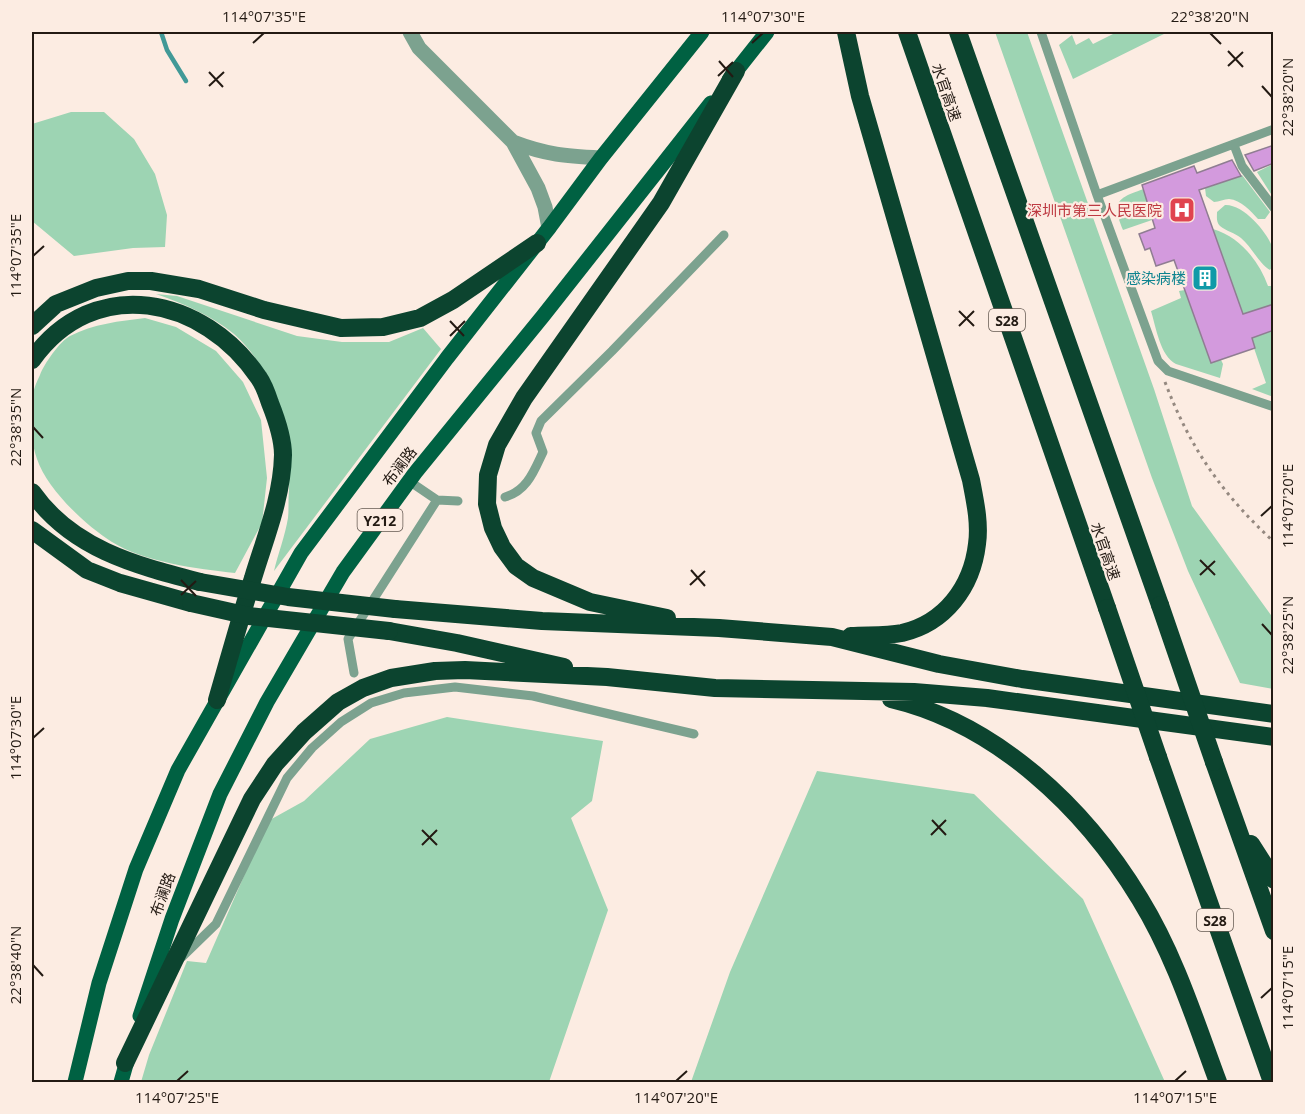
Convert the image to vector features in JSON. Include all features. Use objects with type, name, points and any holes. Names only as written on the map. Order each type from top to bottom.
[{"type":"highway","points":[[832,638],[901,633],[924,625],[946,611],[960,595],[971,571],[978,544],[977,514],[971,480],[860,96],[846,32]]},
{"type":"highway","name":"水官高速","points":[[907,32],[1272,1083]]},
{"type":"highway","name":"水官高速","points":[[958,32],[1274,932]]},
{"type":"highway","points":[[719,628],[590,602],[533,578],[516,566],[502,547],[493,528],[487,504],[488,475],[497,445],[511,420],[524,398],[661,203],[736,71]]},
{"type":"highway","points":[[32,326],[56,304],[96,288],[128,281],[151,281],[199,289],[264,310],[341,328],[383,327],[420,318],[453,300],[537,243]]},
{"type":"highway","points":[[32,360],[41,347],[70,323],[104,307],[138,303],[166,309],[203,324],[234,347],[260,379],[275,415],[283,453],[278,496],[217,700]]},
{"type":"highway","points":[[32,492],[44,510],[78,538],[106,553],[158,571],[200,582],[288,597],[395,609],[542,621],[719,628],[832,638],[939,664],[1022,679],[1274,714]]},
{"type":"highway","points":[[32,530],[87,570],[120,583],[191,603],[249,616],[389,631],[457,643],[607,677]]},
{"type":"highway","points":[[125,1063],[252,799],[275,764],[304,732],[338,702],[363,688],[391,678],[425,671],[465,670],[607,677],[715,688],[914,692],[987,698],[1274,737]]},
{"type":"highway","points":[[842,690],[910,704],[977,734],[1010,754],[1067,804],[1097,836],[1141,900],[1178,975],[1218,1083]]},
{"type":"highway","points":[[1234,816],[1274,880]]},
{"type":"main road","name":"布澜路","points":[[75,1083],[99,983],[136,869],[178,770],[301,553],[440,367],[601,158],[702,32]]},
{"type":"main road","name":"布澜路","points":[[121,1083],[125,1063],[172,919],[220,794],[267,702],[343,572],[408,481],[543,316],[767,32]]},
{"type":"main road","points":[[64,1083],[82,1054]]},
{"type":"main road","points":[[125,1063],[127,1083]]},
{"type":"street","points":[[410,32],[419,48],[513,142],[538,188],[549,228]]},
{"type":"street","points":[[513,142],[533,150],[561,156],[601,158]]},
{"type":"lane","points":[[1041,32],[1097,195],[1154,352],[1162,367],[1274,407]]},
{"type":"lane","points":[[1097,195],[1274,129]]},
{"type":"lane","points":[[1234,145],[1242,166],[1274,208]]},
{"type":"lane","points":[[505,498],[520,490],[536,467],[543,452],[536,433],[541,421],[724,235]]},
{"type":"lane","points":[[408,481],[437,500],[458,501]]},
{"type":"lane","points":[[354,672],[348,639],[437,500]]},
{"type":"lane","points":[[173,964],[216,924],[286,778],[312,748],[340,722],[370,701],[404,693],[455,687],[533,696],[694,734]]},
{"type":"path","points":[[1154,352],[1172,402],[1188,436],[1216,481],[1251,522],[1274,542]]},
{"type":"green space","points":[[995,32],[1027,32],[1154,389],[1192,506],[1273,618],[1273,689],[1240,683],[1188,571],[1152,478]]},
{"type":"green space","points":[[1117,32],[1168,32],[1073,79],[1059,45],[1072,35],[1076,45],[1089,38],[1093,44]]},
{"type":"green space","points":[[71,112],[104,112],[134,139],[155,174],[167,215],[165,247],[133,248],[74,256],[32,221],[32,124]]},
{"type":"green space","points":[[1273,164],[1273,197],[1257,172]]},
{"type":"green space","points":[[1242,175],[1270,212],[1265,219],[1258,219],[1238,201],[1229,199],[1214,202],[1206,196],[1205,188]]},
{"type":"green space","points":[[1144,189],[1152,220],[1123,230],[1117,213],[1119,202],[1128,195]]},
{"type":"green space","points":[[1225,205],[1239,209],[1253,219],[1265,233],[1273,251],[1273,266],[1270,270],[1241,238],[1219,224],[1217,212]]},
{"type":"green space","points":[[1213,229],[1240,244],[1254,259],[1268,286],[1273,286],[1273,397],[1252,389],[1266,383]]},
{"type":"green space","points":[[1185,290],[1211,363],[1221,360],[1223,364],[1220,378],[1176,364],[1162,348],[1151,311],[1181,298],[1179,291]]},
{"type":"green space","points":[[156,294],[177,296],[297,336],[342,342],[389,342],[423,328],[441,349],[274,571],[288,518],[289,469],[284,427],[271,386],[249,350],[234,334],[197,311]]},
{"type":"green space","points":[[145,318],[176,327],[216,351],[243,382],[261,420],[267,478],[262,523],[235,573],[155,560],[112,542],[90,526],[58,494],[37,459],[32,433],[33,396],[42,370],[53,353],[66,339],[79,332],[107,324]]},
{"type":"green space","points":[[447,717],[603,741],[592,801],[571,818],[608,910],[549,1082],[141,1082],[149,1055],[187,961],[206,963],[268,821],[304,801],[370,739]]},
{"type":"green space","points":[[817,771],[974,794],[1083,899],[1165,1082],[691,1082],[730,972]]},
{"type":"building","points":[[1274,145],[1274,163],[1254,171],[1245,155]]},
{"type":"building","name":"感染病楼","points":[[1232,160],[1241,176],[1199,190],[1243,314],[1274,304],[1274,330],[1252,338],[1255,348],[1211,363],[1174,260],[1156,266],[1150,248],[1145,250],[1139,234],[1155,228],[1142,185],[1194,166],[1197,173]]},
{"type":"waterway","points":[[161,32],[167,50],[186,81]]},
{"type":"place","name":"深圳市第三人民医院","points":[[1182,210]]},
{"type":"place","name":"感染病楼","points":[[1205,278]]}]
